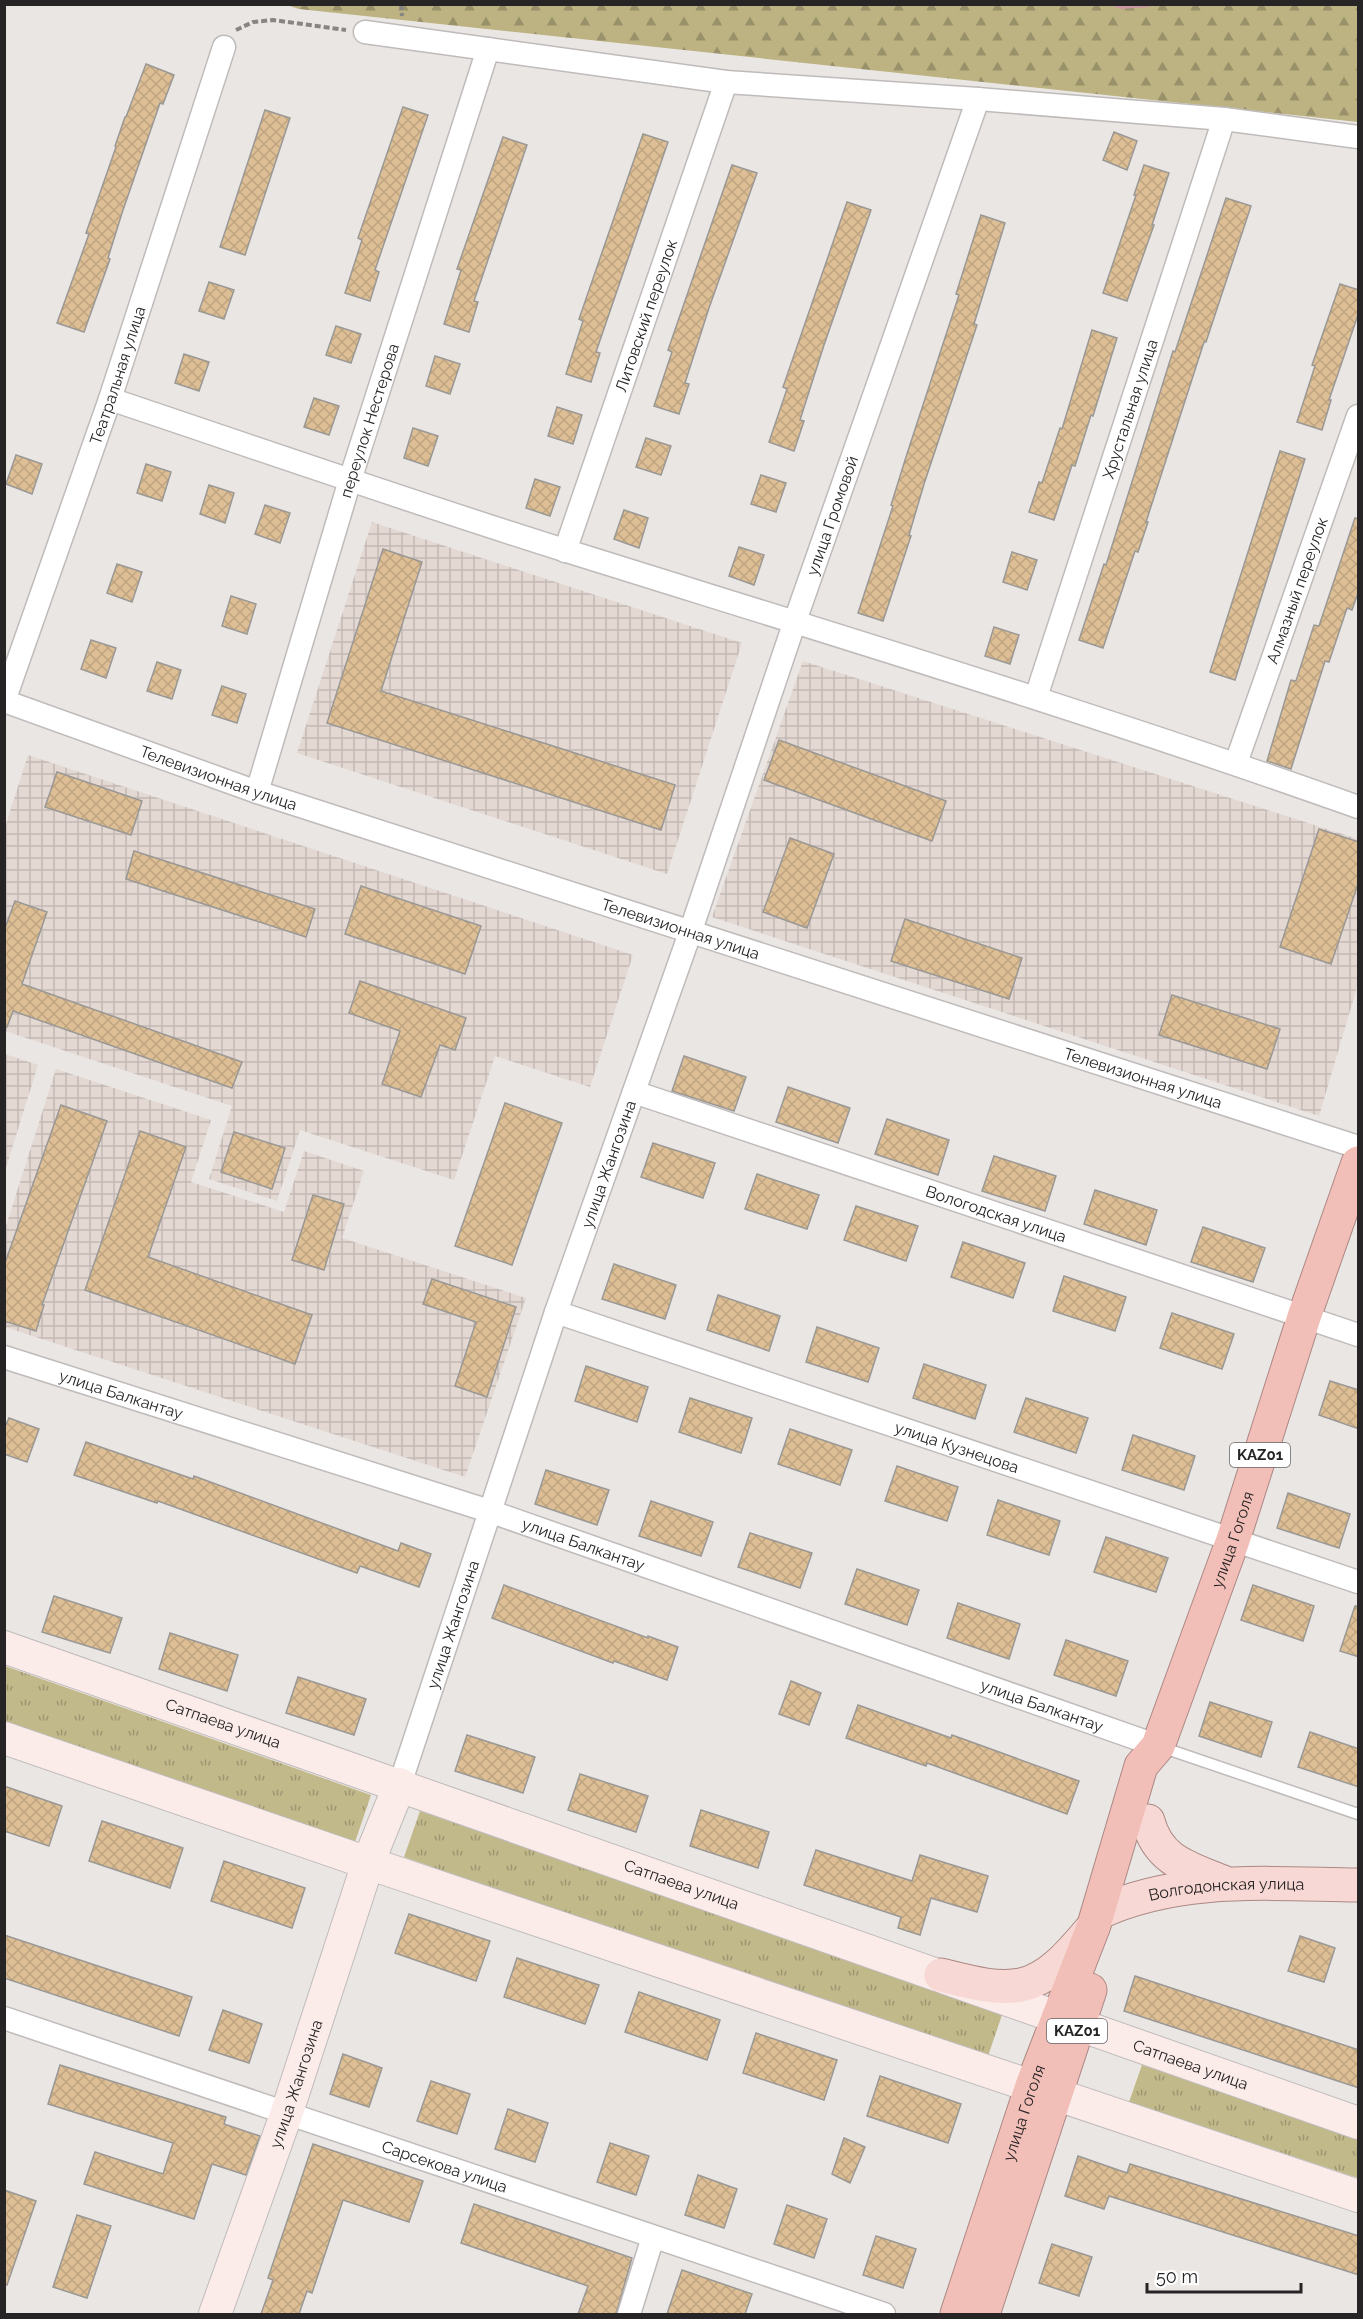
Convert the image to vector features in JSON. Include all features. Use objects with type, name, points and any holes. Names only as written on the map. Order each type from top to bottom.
[{"type":"highway","name":"улица Гоголя","points":[[957,2314],[1068,2022],[1104,1913],[1141,1766],[1158,1746],[1233,1540],[1304,1317],[1359,1163]]},
{"type":"highway","name":"улица Гоголя","points":[[1104,1913],[1148,1821],[1162,1773],[1158,1746]]},
{"type":"highway","name":"улица Гоголя","points":[[983,2314],[1044,2090]]},
{"type":"main road","name":"Сатпаева улица","points":[[4,1647],[400,1784],[1068,2022],[1359,2122]]},
{"type":"main road","points":[[4,1738],[368,1863],[1359,2196]]},
{"type":"main road","name":"улица Жангозина","points":[[215,2314],[286,2115],[368,1863],[400,1784]]},
{"type":"main road","points":[[1148,1821],[1152,1838],[1164,1854],[1183,1865],[1228,1884]]},
{"type":"main road","name":"Волгодонская улица","points":[[1104,1913],[1177,1888],[1228,1884],[1359,1885]]},
{"type":"main road","points":[[941,1975],[988,1985],[1021,1985],[1047,1974],[1071,1952],[1104,1913]]},
{"type":"street","points":[[365,32],[726,82],[978,99],[1224,120],[1359,137]]},
{"type":"street","name":"Театральная улица","points":[[4,701],[110,399],[224,46]]},
{"type":"street","name":"переулок Нестерова","points":[[257,792],[351,480],[488,49]]},
{"type":"street","name":"Литовский переулок","points":[[565,550],[726,82]]},
{"type":"street","name":"улица Громовой","points":[[690,933],[795,621],[978,99]]},
{"type":"street","name":"Хрустальная улица","points":[[1036,697],[1224,120]]},
{"type":"street","points":[[110,399],[565,550],[1036,697],[1236,763],[1359,807]]},
{"type":"street","name":"Алмазный переулок","points":[[1236,763],[1359,416]]},
{"type":"street","name":"Телевизионная улица","points":[[4,701],[257,792],[1359,1147]]},
{"type":"street","name":"улица Жангозина","points":[[400,1784],[556,1312],[690,933]]},
{"type":"street","name":"Вологодская улица","points":[[634,1092],[1359,1335]]},
{"type":"street","name":"улица Кузнецова","points":[[556,1312],[1359,1582]]},
{"type":"street","name":"улица Балкантау","points":[[4,1357],[489,1511],[1158,1746]]},
{"type":"street","points":[[1292,1885],[1359,1903]]},
{"type":"street","name":"Сарсекова улица","points":[[4,2018],[286,2115],[884,2314]]},
{"type":"street","points":[[629,2314],[653,2237]]},
{"type":"lane","points":[[1158,1746],[1359,1814]]},
{"type":"path","points":[[224,46],[235,31],[253,22],[273,20],[365,32]]},
{"type":"shaded area","points":[[372,522],[742,643],[667,874],[297,753]]},
{"type":"shaded area","points":[[803,661],[1358,839],[1358,984],[1319,1116],[712,917]]},
{"type":"shaded area","points":[[28,755],[633,955],[590,1087],[495,1056],[454,1180],[300,1130],[277,1201],[209,1179],[232,1106],[5,1031],[5,827]]},
{"type":"shaded area","points":[[4,1054],[38,1065],[5,1171]]},
{"type":"shaded area","points":[[56,1069],[211,1120],[191,1182],[284,1212],[304,1151],[364,1171],[342,1238],[526,1298],[465,1477],[5,1327],[5,1229]]},
{"type":"green space","points":[[287,5],[1358,5],[1358,122],[299,9]]},
{"type":"green space","points":[[5,1666],[371,1795],[353,1848],[5,1726]]},
{"type":"green space","points":[[420,1811],[1002,2015],[986,2062],[404,1857]]},
{"type":"green space","points":[[1142,2065],[1358,2137],[1358,2178],[1129,2102]]},
{"type":"building","points":[[146,64],[174,75],[163,104],[160,103],[84,332],[57,323],[89,234],[86,233],[115,146]]},
{"type":"building","points":[[403,107],[428,115],[375,270],[379,272],[370,301],[345,293],[362,240],[358,238]]},
{"type":"building","points":[[265,110],[290,118],[245,255],[220,247]]},
{"type":"building","points":[[1114,132],[1137,141],[1127,170],[1103,160]]},
{"type":"building","points":[[643,134],[668,142],[596,352],[600,353],[591,382],[566,374],[583,321],[579,319]]},
{"type":"building","points":[[503,137],[527,145],[474,301],[478,302],[469,332],[444,324],[461,270],[457,269]]},
{"type":"building","points":[[732,165],[757,173],[709,308],[685,383],[689,384],[679,414],[654,406],[672,352],[668,350]]},
{"type":"building","points":[[1144,165],[1169,173],[1152,225],[1154,225],[1127,301],[1103,293]]},
{"type":"building","points":[[1226,198],[1251,206],[1206,342],[1204,342],[1138,552],[1135,551],[1103,648],[1079,640],[1104,564],[1106,565],[1173,351],[1175,352]]},
{"type":"building","points":[[847,202],[871,210],[800,420],[804,421],[794,451],[769,442],[787,389],[783,387]]},
{"type":"building","points":[[981,215],[1005,223],[974,324],[977,325],[924,484],[909,535],[911,536],[883,621],[858,613],[959,295],[956,294]]},
{"type":"building","points":[[209,282],[234,290],[224,319],[199,311]]},
{"type":"building","points":[[1340,284],[1359,290],[1359,312],[1329,400],[1331,400],[1322,430],[1297,422],[1315,366],[1312,365]]},
{"type":"building","points":[[336,326],[361,334],[351,363],[326,355]]},
{"type":"building","points":[[1092,330],[1117,338],[1093,416],[1091,415],[1075,466],[1072,465],[1054,520],[1029,512],[1039,482],[1042,483],[1060,428],[1062,429]]},
{"type":"building","points":[[184,354],[209,362],[199,391],[175,383]]},
{"type":"building","points":[[435,356],[460,364],[450,394],[426,386]]},
{"type":"building","points":[[314,398],[339,406],[329,435],[304,427]]},
{"type":"building","points":[[557,407],[582,415],[573,444],[548,436]]},
{"type":"building","points":[[413,428],[438,436],[428,466],[404,458]]},
{"type":"building","points":[[646,438],[671,446],[661,475],[636,467]]},
{"type":"building","points":[[1280,451],[1305,459],[1235,680],[1210,672]]},
{"type":"building","points":[[16,455],[42,464],[32,494],[6,484]]},
{"type":"building","points":[[146,464],[171,472],[162,501],[137,493]]},
{"type":"building","points":[[761,475],[786,483],[776,512],[751,504]]},
{"type":"building","points":[[535,479],[560,487],[550,516],[526,508]]},
{"type":"building","points":[[209,485],[234,493],[225,523],[200,514]]},
{"type":"building","points":[[265,505],[290,513],[280,543],[255,534]]},
{"type":"building","points":[[624,510],[648,518],[639,548],[614,539]]},
{"type":"building","points":[[1355,518],[1359,519],[1359,590],[1352,610],[1347,608],[1329,662],[1325,661],[1291,769],[1267,761],[1291,680],[1296,681],[1314,625],[1319,626]]},
{"type":"building","points":[[739,547],[764,555],[754,585],[729,576]]},
{"type":"building","points":[[383,549],[422,562],[381,691],[675,785],[661,830],[327,723]]},
{"type":"building","points":[[1012,552],[1037,560],[1027,590],[1003,582]]},
{"type":"building","points":[[117,564],[142,572],[132,602],[107,593]]},
{"type":"building","points":[[231,596],[256,604],[247,634],[222,626]]},
{"type":"building","points":[[994,627],[1019,635],[1010,664],[985,656]]},
{"type":"building","points":[[91,640],[116,648],[106,678],[81,669]]},
{"type":"building","points":[[157,662],[181,670],[172,699],[147,691]]},
{"type":"building","points":[[222,686],[246,694],[237,723],[212,715]]},
{"type":"building","points":[[779,740],[946,801],[932,841],[764,780]]},
{"type":"building","points":[[57,772],[142,801],[131,835],[45,807]]},
{"type":"building","points":[[1319,829],[1359,842],[1359,881],[1331,964],[1280,947]]},
{"type":"building","points":[[790,838],[834,854],[807,928],[763,912]]},
{"type":"building","points":[[134,851],[315,909],[306,937],[126,879]]},
{"type":"building","points":[[361,886],[481,926],[465,974],[345,934]]},
{"type":"building","points":[[15,901],[47,912],[22,984],[242,1062],[232,1088],[13,1011],[7,1027],[4,1027],[4,931]]},
{"type":"building","points":[[905,919],[1022,958],[1009,999],[891,961]]},
{"type":"building","points":[[360,981],[466,1018],[455,1050],[440,1045],[421,1097],[382,1084],[400,1031],[349,1013]]},
{"type":"building","points":[[1172,995],[1280,1029],[1267,1069],[1159,1035]]},
{"type":"building","points":[[684,1056],[746,1077],[734,1111],[672,1091]]},
{"type":"building","points":[[788,1087],[850,1108],[838,1143],[776,1122]]},
{"type":"building","points":[[505,1103],[562,1123],[512,1265],[455,1246]]},
{"type":"building","points":[[61,1105],[107,1121],[42,1305],[44,1305],[36,1331],[4,1321],[4,1266]]},
{"type":"building","points":[[887,1119],[949,1140],[938,1175],[875,1154]]},
{"type":"building","points":[[140,1131],[186,1147],[148,1257],[312,1315],[295,1364],[85,1290]]},
{"type":"building","points":[[234,1132],[285,1148],[272,1189],[221,1172]]},
{"type":"building","points":[[653,1143],[715,1163],[703,1198],[641,1177]]},
{"type":"building","points":[[994,1156],[1056,1176],[1045,1211],[982,1191]]},
{"type":"building","points":[[757,1174],[819,1195],[807,1229],[745,1209]]},
{"type":"building","points":[[1095,1190],[1157,1210],[1146,1245],[1084,1224]]},
{"type":"building","points":[[313,1195],[344,1204],[324,1270],[292,1260]]},
{"type":"building","points":[[856,1206],[918,1226],[906,1261],[844,1240]]},
{"type":"building","points":[[1203,1227],[1265,1248],[1253,1282],[1191,1262]]},
{"type":"building","points":[[963,1242],[1025,1263],[1013,1298],[951,1277]]},
{"type":"building","points":[[614,1264],[676,1285],[665,1319],[602,1299]]},
{"type":"building","points":[[1064,1276],[1126,1297],[1115,1331],[1053,1311]]},
{"type":"building","points":[[432,1279],[516,1307],[487,1397],[455,1386],[476,1322],[423,1304]]},
{"type":"building","points":[[718,1295],[780,1316],[769,1351],[707,1330]]},
{"type":"building","points":[[1172,1313],[1234,1334],[1222,1369],[1160,1348]]},
{"type":"building","points":[[817,1327],[879,1348],[868,1382],[806,1362]]},
{"type":"building","points":[[924,1364],[986,1385],[975,1419],[913,1398]]},
{"type":"building","points":[[586,1366],[648,1387],[637,1422],[575,1401]]},
{"type":"building","points":[[1330,1381],[1359,1390],[1359,1429],[1319,1415]]},
{"type":"building","points":[[690,1398],[752,1418],[741,1453],[679,1432]]},
{"type":"building","points":[[1026,1398],[1088,1418],[1076,1453],[1014,1432]]},
{"type":"building","points":[[9,1418],[39,1429],[27,1462],[4,1454],[4,1429]]},
{"type":"building","points":[[790,1429],[852,1450],[840,1485],[778,1464]]},
{"type":"building","points":[[1133,1435],[1195,1456],[1184,1490],[1122,1470]]},
{"type":"building","points":[[86,1442],[193,1479],[194,1476],[398,1551],[401,1543],[431,1554],[419,1587],[360,1566],[357,1573],[158,1501],[157,1503],[74,1475]]},
{"type":"building","points":[[897,1466],[958,1487],[947,1521],[885,1501]]},
{"type":"building","points":[[546,1470],[609,1490],[597,1525],[535,1504]]},
{"type":"building","points":[[1288,1493],[1350,1514],[1339,1548],[1277,1528]]},
{"type":"building","points":[[998,1500],[1060,1521],[1049,1555],[987,1535]]},
{"type":"building","points":[[651,1501],[713,1522],[701,1556],[639,1536]]},
{"type":"building","points":[[750,1533],[812,1553],[800,1588],[738,1567]]},
{"type":"building","points":[[1106,1537],[1168,1558],[1156,1592],[1094,1572]]},
{"type":"building","points":[[857,1569],[919,1590],[907,1625],[845,1604]]},
{"type":"building","points":[[504,1585],[678,1647],[667,1680],[614,1661],[613,1663],[492,1618]]},
{"type":"building","points":[[1253,1585],[1314,1606],[1303,1641],[1241,1620]]},
{"type":"building","points":[[54,1596],[122,1618],[110,1653],[42,1632]]},
{"type":"building","points":[[958,1603],[1020,1624],[1009,1659],[947,1638]]},
{"type":"building","points":[[1355,1606],[1359,1606],[1359,1657],[1340,1651]]},
{"type":"building","points":[[170,1633],[238,1655],[227,1691],[159,1669]]},
{"type":"building","points":[[1066,1640],[1128,1661],[1116,1696],[1054,1675]]},
{"type":"building","points":[[298,1677],[366,1699],[354,1735],[286,1713]]},
{"type":"building","points":[[791,1681],[821,1693],[809,1725],[779,1714]]},
{"type":"building","points":[[1210,1702],[1272,1722],[1261,1757],[1199,1736]]},
{"type":"building","points":[[858,1705],[951,1738],[952,1735],[1079,1781],[1067,1814],[927,1763],[926,1766],[846,1738]]},
{"type":"building","points":[[1310,1732],[1359,1749],[1359,1787],[1298,1767]]},
{"type":"building","points":[[467,1735],[535,1757],[523,1793],[455,1771]]},
{"type":"building","points":[[580,1774],[648,1796],[636,1832],[568,1810]]},
{"type":"building","points":[[4,1786],[62,1806],[49,1846],[4,1831]]},
{"type":"building","points":[[701,1810],[769,1832],[758,1868],[690,1846]]},
{"type":"building","points":[[102,1821],[183,1848],[170,1888],[89,1861]]},
{"type":"building","points":[[816,1850],[912,1881],[920,1855],[988,1876],[977,1912],[931,1898],[920,1935],[898,1928],[901,1917],[804,1885]]},
{"type":"building","points":[[224,1861],[305,1888],[292,1928],[211,1901]]},
{"type":"building","points":[[409,1914],[490,1941],[476,1981],[395,1953]]},
{"type":"building","points":[[4,1935],[192,1997],[179,2036],[4,1978]]},
{"type":"building","points":[[1300,1936],[1335,1948],[1324,1982],[1288,1971]]},
{"type":"building","points":[[517,1958],[599,1985],[585,2024],[504,1997]]},
{"type":"building","points":[[1135,1976],[1359,2050],[1359,2088],[1124,2011]]},
{"type":"building","points":[[639,1992],[720,2020],[707,2060],[625,2032]]},
{"type":"building","points":[[223,2010],[262,2024],[249,2063],[209,2050]]},
{"type":"building","points":[[756,2033],[837,2060],[824,2100],[743,2073]]},
{"type":"building","points":[[343,2054],[382,2068],[369,2107],[330,2094]]},
{"type":"building","points":[[60,2065],[226,2117],[224,2124],[260,2136],[246,2175],[212,2164],[194,2219],[84,2184],[95,2152],[163,2174],[173,2143],[48,2104]]},
{"type":"building","points":[[880,2076],[961,2104],[948,2143],[867,2116]]},
{"type":"building","points":[[431,2081],[470,2094],[457,2134],[417,2121]]},
{"type":"building","points":[[508,2109],[548,2123],[535,2162],[495,2149]]},
{"type":"building","points":[[844,2138],[865,2147],[850,2183],[832,2174]]},
{"type":"building","points":[[610,2143],[649,2156],[636,2195],[597,2182]]},
{"type":"building","points":[[313,2144],[423,2181],[409,2222],[343,2200],[312,2293],[307,2291],[299,2314],[261,2314],[273,2280],[268,2278]]},
{"type":"building","points":[[1078,2156],[1127,2173],[1130,2164],[1359,2236],[1359,2275],[1109,2196],[1104,2209],[1065,2196]]},
{"type":"building","points":[[698,2175],[737,2189],[724,2228],[685,2215]]},
{"type":"building","points":[[4,2190],[36,2201],[7,2285],[4,2284]]},
{"type":"building","points":[[474,2204],[632,2258],[616,2314],[578,2314],[588,2286],[461,2243]]},
{"type":"building","points":[[787,2205],[827,2219],[814,2258],[774,2244]]},
{"type":"building","points":[[77,2215],[111,2226],[87,2298],[53,2287]]},
{"type":"building","points":[[876,2236],[916,2249],[903,2288],[863,2275]]},
{"type":"building","points":[[1052,2244],[1092,2257],[1079,2296],[1039,2283]]},
{"type":"building","points":[[682,2270],[752,2294],[745,2314],[667,2314]]},
{"type":"waterway","points":[[1116,4],[1121,6],[1148,4]]}]
